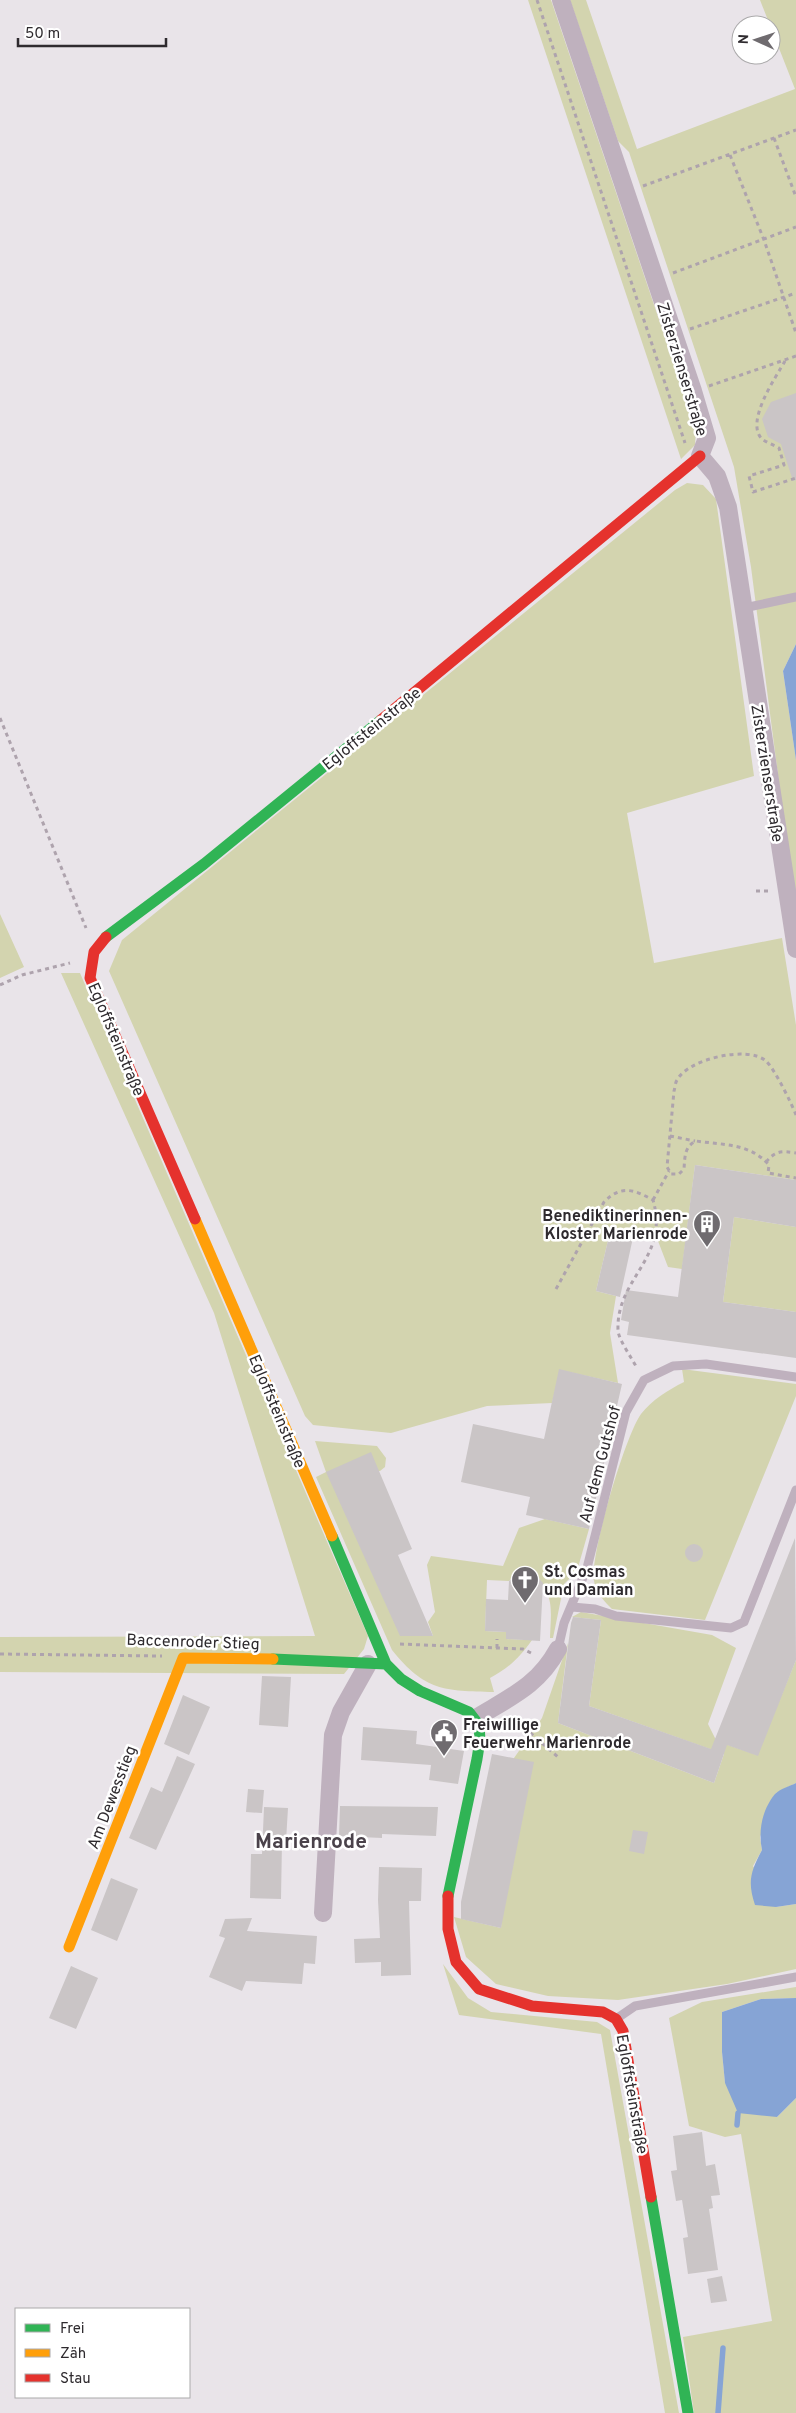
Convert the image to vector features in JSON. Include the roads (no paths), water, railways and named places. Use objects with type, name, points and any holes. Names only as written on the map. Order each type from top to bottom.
[{"type":"street","name":"Zisterzienserstraße","points":[[561,0],[693,391],[707,438],[700,456],[717,476],[728,507],[796,949]]},
{"type":"street","name":"Egloffsteinstraße","points":[[688,2413],[623,2031],[616,2019],[603,2012],[532,2006],[479,1989],[456,1962],[448,1930],[447,1901],[477,1759],[480,1736],[476,1718],[464,1709],[433,1698],[393,1673],[386,1664],[90,978],[94,952],[107,936],[204,864],[478,641],[700,456]]},
{"type":"street","points":[[476,1718],[521,1692],[541,1674],[558,1649]]},
{"type":"street","name":"Baccenroder Stieg","points":[[182,1658],[324,1660],[386,1664]]},
{"type":"street","name":"Am Dewesstieg","points":[[69,1947],[182,1658]]},
{"type":"street","points":[[323,1913],[333,1735],[341,1712],[368,1664]]},
{"type":"lane","points":[[744,608],[796,597]]},
{"type":"lane","name":"Auf dem Gutshof","points":[[558,1649],[564,1623],[587,1568],[626,1412],[644,1380],[673,1366],[706,1364],[796,1377]]},
{"type":"lane","points":[[572,1607],[595,1608],[616,1616],[731,1628],[744,1622],[796,1490]]},
{"type":"lane","points":[[616,2019],[635,2006],[796,1977]]},
{"type":"water","points":[[796,644],[796,760],[783,671]]},
{"type":"water","points":[[796,1783],[796,1904],[776,1907],[755,1905],[751,1889],[751,1876],[762,1850],[761,1828],[764,1814],[775,1794]]},
{"type":"water","points":[[796,1998],[796,2098],[777,2117],[738,2113],[725,2083],[722,2052],[722,2012],[761,1999]]},
{"type":"waterway","points":[[737,2125],[738,2113]]},
{"type":"waterway","points":[[718,2413],[723,2348]]},
{"type":"place","name":"Benediktinerinnen- Kloster Marienrode","points":[[707,1248]]},
{"type":"place","name":"St. Cosmas und Damian","points":[[525,1604]]},
{"type":"place","name":"Freiwillige Feuerwehr Marienrode","points":[[444,1757]]},
{"type":"district","name":"Marienrode","points":[[311,1841]]}]
